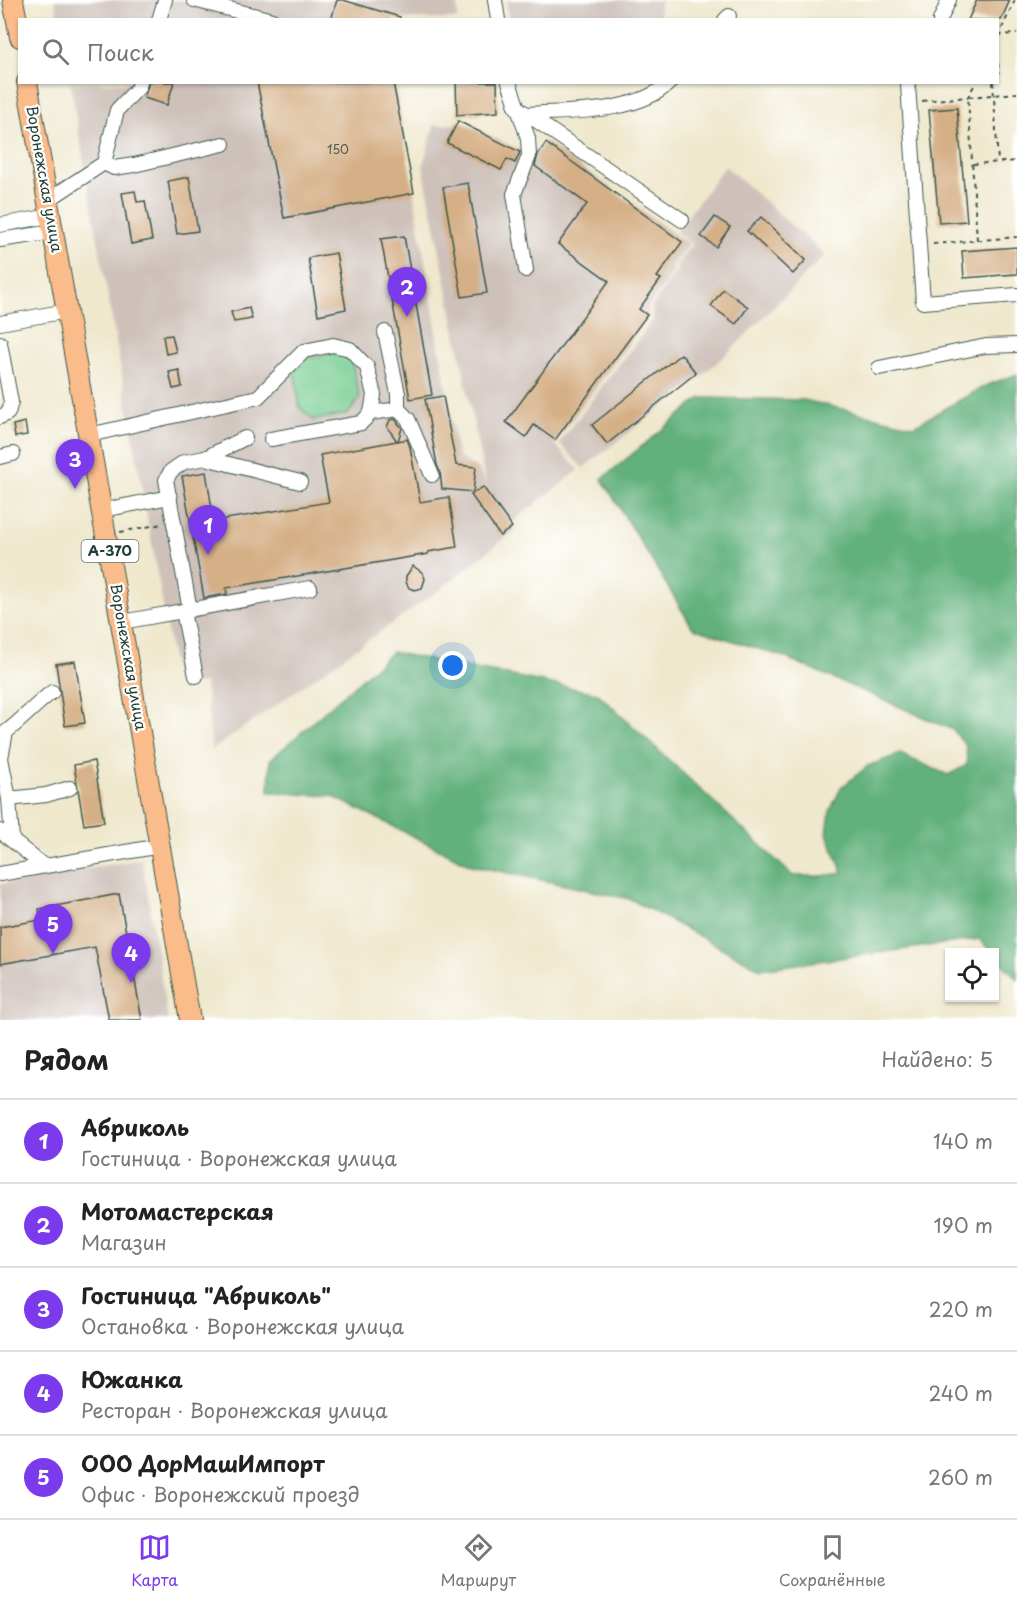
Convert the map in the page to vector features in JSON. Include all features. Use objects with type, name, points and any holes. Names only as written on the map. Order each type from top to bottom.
[{"type":"highway","points":[[13,0],[18,26]]},
{"type":"highway","name":"Воронежская улица","points":[[27,84],[190,1020]]},
{"type":"street","points":[[160,18],[165,0]]},
{"type":"street","points":[[194,0],[264,18]]},
{"type":"street","points":[[495,0],[498,18]]},
{"type":"street","points":[[941,18],[949,0]]},
{"type":"street","points":[[0,240],[50,216],[104,163],[117,110],[140,84]]},
{"type":"street","points":[[510,84],[515,106],[528,138],[529,156],[514,194],[526,270]]},
{"type":"street","points":[[528,114],[591,110],[639,101],[653,95],[667,84]]},
{"type":"street","points":[[909,84],[923,302],[1017,296]]},
{"type":"street","points":[[515,106],[682,220]]},
{"type":"street","points":[[104,163],[114,168],[134,165],[223,144]]},
{"type":"street","points":[[0,225],[50,216]]},
{"type":"street","points":[[0,323],[67,311]]},
{"type":"street","points":[[385,332],[398,394],[398,409],[408,419],[432,475]]},
{"type":"street","points":[[0,343],[11,402],[8,413],[0,417]]},
{"type":"street","points":[[89,435],[258,397],[304,351],[333,345],[350,349],[367,367],[374,395],[371,413],[361,423],[271,439]]},
{"type":"street","points":[[879,368],[987,346],[1017,345]]},
{"type":"street","points":[[371,413],[398,409]]},
{"type":"street","points":[[196,676],[166,480],[171,471],[184,462],[205,458],[245,438]]},
{"type":"street","points":[[205,458],[300,482]]},
{"type":"street","points":[[103,510],[170,497]]},
{"type":"street","points":[[122,622],[310,588]]},
{"type":"street","points":[[12,840],[9,799],[1,758],[6,732],[28,716],[39,702],[52,692]]},
{"type":"street","points":[[9,799],[46,795],[70,788]]},
{"type":"street","points":[[0,831],[44,866]]},
{"type":"street","points":[[0,874],[160,846]]},
{"type":"path","points":[[999,34],[1015,3]]},
{"type":"path","points":[[999,36],[1017,34]]},
{"type":"path","points":[[975,84],[968,97],[977,240]]},
{"type":"path","points":[[993,84],[998,162]]},
{"type":"path","points":[[909,102],[1017,93]]},
{"type":"path","points":[[973,164],[1017,160]]},
{"type":"path","points":[[919,245],[1017,237]]},
{"type":"path","points":[[107,534],[174,522]]},
{"type":"shaded area","points":[[55,0],[457,0],[458,18],[58,18]]},
{"type":"shaded area","points":[[506,0],[661,0],[659,18],[509,18]]},
{"type":"shaded area","points":[[70,84],[395,84],[458,457],[479,469],[486,486],[423,166],[434,125],[455,124],[457,120],[520,150],[538,150],[545,141],[689,244],[672,265],[674,271],[648,307],[648,318],[554,444],[579,470],[511,523],[515,530],[445,586],[212,750],[205,683],[177,685]]},
{"type":"shaded area","points":[[725,166],[825,255],[732,349],[704,374],[583,468],[559,443],[653,320],[652,307],[677,270],[676,265],[692,244],[676,232]]},
{"type":"shaded area","points":[[142,859],[168,1020],[0,1020],[0,884]]},
{"type":"green space","points":[[339,352],[352,363],[360,398],[348,414],[313,420],[300,408],[294,371],[304,359]]},
{"type":"green space","points":[[1017,374],[1017,979],[999,960],[999,948],[988,948],[979,939],[761,969],[630,899],[471,865],[332,796],[269,792],[270,760],[392,652],[597,693],[793,876],[843,873],[827,834],[830,811],[841,788],[868,766],[900,754],[948,775],[967,765],[966,746],[953,730],[784,657],[693,628],[602,479],[701,398],[804,400],[914,426],[985,386]]},
{"type":"building","points":[[337,0],[400,17],[400,18],[332,18]]},
{"type":"building","points":[[977,0],[1010,0],[1001,20],[999,18],[969,18]]},
{"type":"building","points":[[148,84],[173,84],[167,105],[144,98]]},
{"type":"building","points":[[257,84],[393,84],[414,193],[284,218]]},
{"type":"building","points":[[456,84],[497,84],[498,112],[457,115]]},
{"type":"building","points":[[957,108],[967,221],[939,223],[929,110]]},
{"type":"building","points":[[458,121],[520,152],[515,163],[507,159],[501,170],[447,143]]},
{"type":"building","points":[[546,143],[682,242],[657,277],[661,279],[639,309],[647,315],[555,440],[534,425],[526,437],[506,422],[609,281],[558,244],[587,204],[535,166],[538,154]]},
{"type":"building","points":[[189,177],[198,231],[177,234],[168,181]]},
{"type":"building","points":[[468,183],[487,293],[462,297],[443,187]]},
{"type":"building","points":[[135,191],[137,202],[145,201],[152,240],[131,244],[122,193]]},
{"type":"building","points":[[715,217],[730,227],[716,247],[701,236]]},
{"type":"building","points":[[761,217],[806,260],[793,274],[747,231]]},
{"type":"building","points":[[404,236],[432,395],[410,399],[381,239]]},
{"type":"building","points":[[1017,247],[1017,274],[964,278],[962,251]]},
{"type":"building","points":[[336,253],[346,309],[318,315],[308,258]]},
{"type":"building","points":[[723,289],[748,307],[736,324],[711,306]]},
{"type":"building","points":[[249,308],[252,319],[234,322],[231,312]]},
{"type":"building","points":[[172,335],[176,352],[166,354],[163,336]]},
{"type":"building","points":[[681,354],[696,373],[607,444],[592,425]]},
{"type":"building","points":[[179,370],[182,387],[173,389],[169,372]]},
{"type":"building","points":[[443,396],[456,465],[476,467],[473,492],[442,489],[425,399]]},
{"type":"building","points":[[395,419],[402,428],[398,441],[407,439],[410,447],[420,502],[449,497],[457,547],[428,552],[428,554],[226,588],[227,594],[204,598],[182,476],[206,472],[214,521],[329,502],[320,455],[397,441],[387,427],[390,420]]},
{"type":"building","points":[[25,422],[27,435],[15,437],[13,425]]},
{"type":"building","points":[[483,487],[512,527],[500,536],[471,495]]},
{"type":"building","points":[[413,566],[423,573],[425,579],[422,588],[415,590],[409,588],[406,582],[406,576]]},
{"type":"building","points":[[75,661],[85,723],[65,726],[56,664]]},
{"type":"building","points":[[94,761],[104,822],[84,825],[74,765]]},
{"type":"building","points":[[119,894],[142,1020],[109,1020],[95,947],[0,964],[0,927],[41,920],[39,909]]},
{"type":"place","name":"Мотомастерская","points":[[407,317]]},
{"type":"place","name":"Гостиница \"Абриколь\"","points":[[75,489]]},
{"type":"place","name":"Абриколь","points":[[208,555]]},
{"type":"place","name":"ООО ДорМашИмпорт","points":[[53,954]]},
{"type":"place","name":"Южанка","points":[[131,983]]}]
